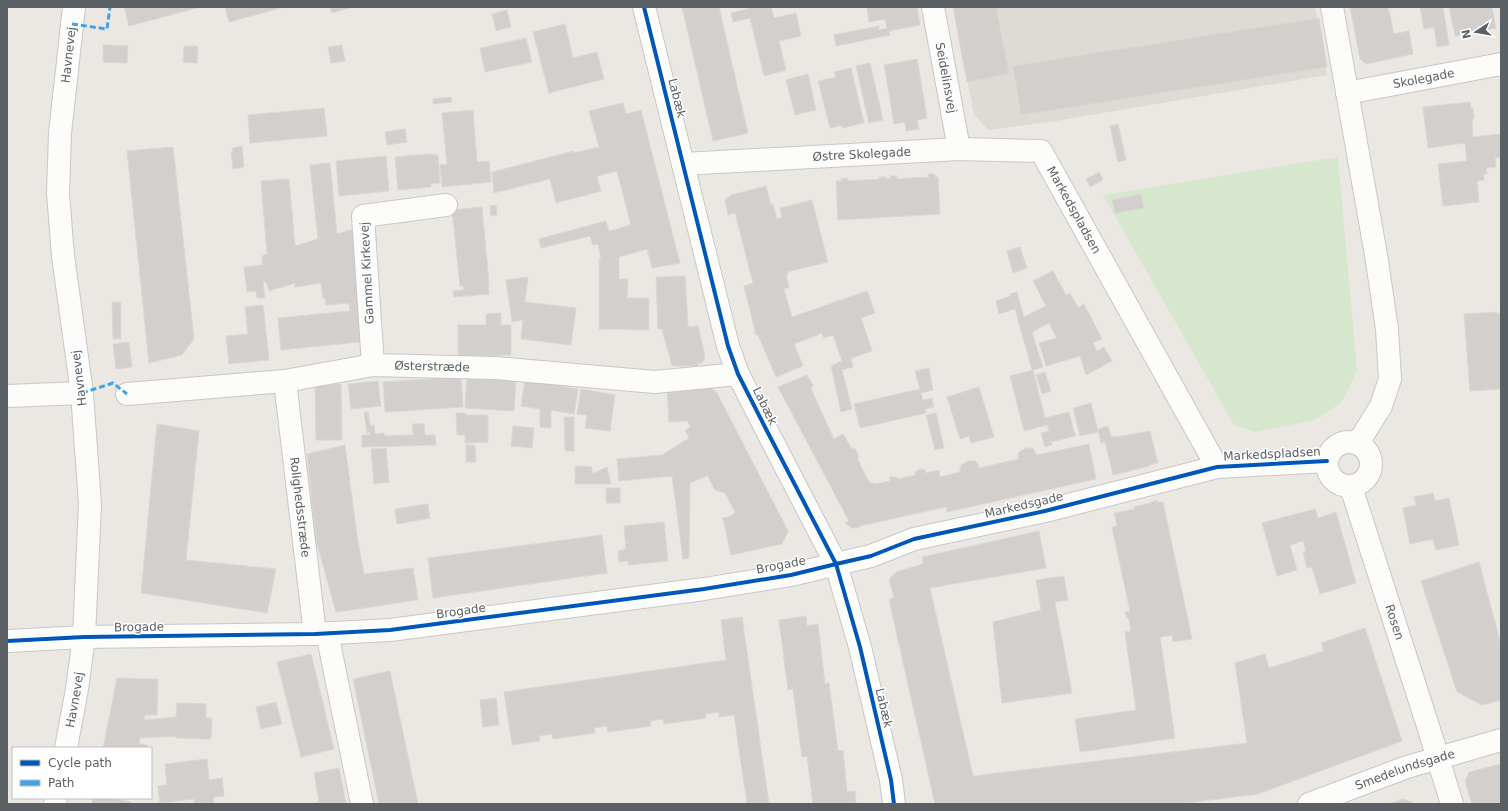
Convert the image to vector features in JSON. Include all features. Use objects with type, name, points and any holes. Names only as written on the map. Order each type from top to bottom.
[{"type":"street","name":"Havnevej","points":[[66,747],[77,689],[84,637],[90,504],[82,393],[63,256],[58,193],[60,133],[74,7]]},
{"type":"street","name":"Labæk","points":[[644,7],[728,346],[738,374],[836,564],[860,647],[894,804]]},
{"type":"street","name":"Seidelinsvej","points":[[933,7],[959,149]]},
{"type":"street","points":[[1332,7],[1359,157],[1387,329],[1390,379],[1381,406],[1358,443]]},
{"type":"street","name":"Skolegade","points":[[1347,93],[1501,64]]},
{"type":"street","name":"Østre Skolegade","points":[[683,164],[959,149],[1041,151]]},
{"type":"street","name":"Markedspladsen","points":[[1041,151],[1217,467],[1327,461]]},
{"type":"street","name":"Gammel Kirkevej","points":[[372,365],[363,216],[446,205]]},
{"type":"street","name":"Østerstræde","points":[[127,394],[285,381],[372,365],[495,368],[655,382],[738,374]]},
{"type":"street","name":"Rolighedsstræde","points":[[285,381],[321,634],[362,804]]},
{"type":"street","points":[[7,396],[82,393]]},
{"type":"street","points":[[1341,443],[1358,443],[1367,450],[1372,460],[1372,466],[1367,478],[1363,482],[1351,487],[1340,484],[1331,477],[1328,472],[1327,461],[1331,450],[1341,443]]},
{"type":"street","name":"Markedsgade","points":[[836,564],[871,556],[914,539],[1045,511],[1217,467]]},
{"type":"street","name":"Rosen","points":[[1351,487],[1452,804]]},
{"type":"street","name":"Brogade","points":[[7,641],[84,637],[321,634],[390,630],[704,589],[790,575],[836,564]]},
{"type":"street","name":"Smedelundsgade","points":[[1310,804],[1407,767],[1501,740]]},
{"type":"shaded area","points":[[953,7],[1315,7],[1327,75],[1056,121],[988,130],[974,114]]},
{"type":"green space","points":[[1338,157],[1357,371],[1342,402],[1315,420],[1255,432],[1234,425],[1103,195]]},
{"type":"building","points":[[124,7],[200,7],[129,26]]},
{"type":"building","points":[[225,7],[284,7],[229,22]]},
{"type":"building","points":[[330,7],[353,7],[332,13]]},
{"type":"building","points":[[682,7],[719,7],[748,133],[713,141]]},
{"type":"building","points":[[747,7],[771,7],[774,18],[796,13],[801,36],[779,41],[786,70],[764,76],[750,18],[733,22],[731,13],[748,9]]},
{"type":"building","points":[[867,7],[917,7],[920,25],[889,31],[890,35],[836,46],[834,35],[879,26],[879,30],[887,28],[885,19],[869,22]]},
{"type":"building","points":[[953,7],[996,7],[1009,74],[967,82]]},
{"type":"building","points":[[1350,7],[1388,7],[1394,34],[1409,31],[1413,54],[1366,64],[1360,59]]},
{"type":"building","points":[[1420,7],[1443,7],[1449,45],[1437,47],[1434,27],[1424,29]]},
{"type":"building","points":[[1449,7],[1492,7],[1496,28],[1455,36]]},
{"type":"building","points":[[507,10],[511,27],[496,31],[492,14]]},
{"type":"building","points":[[1319,18],[1327,67],[1021,115],[1013,66]]},
{"type":"building","points":[[565,24],[573,58],[597,52],[604,79],[549,93],[533,32]]},
{"type":"building","points":[[526,38],[532,62],[485,72],[480,48]]},
{"type":"building","points":[[103,45],[128,46],[127,63],[103,62]]},
{"type":"building","points":[[342,45],[345,61],[331,63],[328,47]]},
{"type":"building","points":[[184,46],[198,46],[197,63],[183,62]]},
{"type":"building","points":[[917,59],[927,118],[917,120],[919,129],[906,131],[905,122],[894,124],[884,65]]},
{"type":"building","points":[[870,63],[883,120],[869,123],[856,66]]},
{"type":"building","points":[[851,68],[864,123],[842,128],[842,125],[830,128],[818,81],[836,77],[834,72]]},
{"type":"building","points":[[808,74],[816,110],[795,115],[786,80]]},
{"type":"building","points":[[451,97],[452,102],[433,104],[433,99]]},
{"type":"building","points":[[1470,102],[1471,108],[1473,109],[1474,118],[1472,120],[1473,137],[1501,134],[1501,157],[1495,158],[1496,167],[1486,168],[1487,174],[1484,174],[1484,180],[1477,181],[1479,202],[1443,206],[1438,164],[1467,161],[1465,143],[1428,148],[1423,107]]},
{"type":"building","points":[[623,103],[626,114],[641,110],[680,263],[652,268],[647,249],[619,257],[619,279],[628,279],[627,298],[649,298],[649,330],[599,329],[599,259],[601,258],[598,244],[593,245],[590,236],[541,248],[539,239],[606,221],[609,231],[631,225],[617,171],[597,176],[601,191],[556,203],[550,179],[494,193],[492,172],[574,151],[574,153],[599,147],[589,111]]},
{"type":"building","points":[[324,108],[327,136],[250,143],[248,115]]},
{"type":"building","points":[[473,110],[477,162],[489,161],[491,182],[442,187],[440,165],[447,164],[442,113]]},
{"type":"building","points":[[1118,124],[1126,160],[1118,162],[1110,126]]},
{"type":"building","points":[[405,129],[407,142],[387,145],[385,132]]},
{"type":"building","points":[[242,146],[244,167],[233,169],[232,148]]},
{"type":"building","points":[[173,147],[194,339],[182,355],[149,363],[127,151]]},
{"type":"building","points":[[428,154],[438,155],[440,183],[431,184],[431,187],[398,190],[395,157]]},
{"type":"building","points":[[386,156],[389,191],[339,196],[336,161]]},
{"type":"building","points":[[330,163],[337,234],[354,229],[360,296],[357,296],[357,302],[366,301],[369,341],[281,350],[278,318],[350,311],[349,303],[326,305],[325,299],[323,299],[321,283],[295,287],[295,283],[269,291],[266,282],[263,282],[265,298],[257,298],[256,291],[247,292],[244,267],[263,265],[262,256],[267,254],[261,181],[289,179],[295,246],[318,239],[310,165]]},
{"type":"building","points":[[1099,172],[1103,180],[1090,187],[1086,179]]},
{"type":"building","points":[[928,174],[935,174],[935,177],[938,177],[940,214],[838,220],[836,181],[841,181],[841,179],[847,178],[848,181],[879,179],[879,177],[886,177],[886,179],[891,178],[890,176],[897,176],[897,179],[929,177]]},
{"type":"building","points":[[766,186],[771,205],[773,204],[777,219],[782,217],[780,208],[812,200],[828,262],[787,272],[788,275],[786,275],[789,287],[784,289],[792,317],[867,291],[875,313],[861,318],[872,351],[851,358],[853,367],[842,370],[852,409],[841,412],[831,366],[842,361],[833,335],[824,338],[822,333],[794,344],[803,366],[776,377],[758,335],[756,335],[744,286],[753,283],[735,213],[728,215],[725,200],[731,195]]},
{"type":"building","points":[[1141,194],[1144,208],[1115,213],[1112,200]]},
{"type":"building","points":[[496,205],[497,215],[491,216],[490,206]]},
{"type":"building","points":[[482,207],[489,294],[454,297],[453,291],[464,290],[463,286],[460,286],[452,210]]},
{"type":"building","points":[[1020,247],[1027,268],[1013,273],[1007,251]]},
{"type":"building","points":[[1053,271],[1066,295],[1070,293],[1078,308],[1084,304],[1102,339],[1093,343],[1097,351],[1104,347],[1112,361],[1086,375],[1080,356],[1046,366],[1039,343],[1057,338],[1049,323],[1032,332],[1043,367],[1033,370],[1045,418],[1069,412],[1075,436],[1051,442],[1052,445],[1045,447],[1041,433],[1049,431],[1047,425],[1024,431],[1010,376],[1032,370],[1015,309],[999,314],[996,301],[1011,296],[1010,294],[1017,292],[1024,317],[1046,306],[1033,281]]},
{"type":"building","points":[[685,276],[688,327],[698,326],[705,356],[703,358],[705,359],[701,364],[699,362],[697,366],[672,366],[662,329],[658,329],[656,277]]},
{"type":"building","points":[[528,277],[525,302],[576,308],[571,345],[521,339],[523,320],[512,322],[506,280]]},
{"type":"building","points":[[112,302],[121,302],[121,339],[113,339]]},
{"type":"building","points":[[263,305],[269,360],[229,364],[226,336],[248,334],[245,307]]},
{"type":"building","points":[[1497,312],[1497,314],[1501,313],[1501,389],[1470,391],[1464,314]]},
{"type":"building","points":[[501,313],[501,325],[511,325],[511,355],[458,356],[458,325],[486,325],[486,314]]},
{"type":"building","points":[[129,342],[132,367],[116,369],[113,344]]},
{"type":"building","points":[[929,368],[933,390],[921,393],[923,400],[932,398],[934,407],[925,409],[926,413],[860,428],[854,404],[920,389],[915,371]]},
{"type":"building","points":[[1045,372],[1051,391],[1042,394],[1036,375]]},
{"type":"building","points":[[807,375],[813,385],[811,389],[834,439],[843,434],[852,449],[854,448],[857,452],[859,457],[857,458],[869,482],[875,484],[890,481],[890,477],[897,477],[897,479],[916,475],[915,472],[920,469],[925,470],[926,473],[939,470],[940,477],[960,472],[961,465],[968,461],[975,461],[979,468],[1019,459],[1019,452],[1026,448],[1033,448],[1037,455],[1089,444],[1096,479],[947,512],[946,507],[859,526],[859,528],[852,528],[845,523],[849,521],[778,387]]},
{"type":"building","points":[[461,377],[463,407],[385,412],[383,382]]},
{"type":"building","points":[[467,377],[516,380],[514,411],[465,408]]},
{"type":"building","points":[[525,380],[578,389],[574,414],[551,410],[551,428],[540,427],[540,409],[521,406]]},
{"type":"building","points":[[378,381],[381,406],[351,409],[348,384]]},
{"type":"building","points":[[315,384],[341,384],[342,440],[316,440]]},
{"type":"building","points":[[709,387],[717,393],[788,531],[782,544],[731,555],[723,518],[731,516],[735,512],[725,493],[715,490],[708,477],[709,475],[690,483],[689,558],[683,559],[672,476],[619,481],[617,459],[662,455],[689,438],[685,430],[691,427],[687,421],[669,422],[667,389]]},
{"type":"building","points":[[979,387],[994,437],[971,443],[969,436],[960,439],[947,397]]},
{"type":"building","points":[[581,389],[615,395],[610,431],[585,428],[587,415],[577,414]]},
{"type":"building","points":[[1091,403],[1098,432],[1080,436],[1073,408]]},
{"type":"building","points":[[364,412],[368,412],[370,425],[374,425],[375,434],[384,433],[385,436],[413,435],[412,424],[424,424],[425,435],[435,435],[436,445],[362,447],[362,435],[370,435],[370,432],[367,433]]},
{"type":"building","points":[[456,413],[466,413],[466,415],[488,415],[488,442],[465,443],[465,435],[457,435]]},
{"type":"building","points":[[936,413],[944,448],[935,450],[926,415]]},
{"type":"building","points":[[564,417],[574,417],[574,451],[565,451]]},
{"type":"building","points":[[157,424],[199,431],[186,560],[276,569],[267,613],[141,593]]},
{"type":"building","points":[[513,426],[534,428],[532,448],[511,446]]},
{"type":"building","points":[[1108,426],[1111,437],[1150,431],[1158,463],[1113,475],[1105,442],[1101,443],[1098,429]]},
{"type":"building","points":[[345,445],[357,536],[364,574],[413,568],[418,600],[336,612],[316,540],[307,454]]},
{"type":"building","points":[[466,445],[475,445],[476,462],[466,462]]},
{"type":"building","points":[[386,448],[389,482],[374,484],[371,449]]},
{"type":"building","points":[[575,466],[592,467],[592,474],[607,467],[611,484],[575,484]]},
{"type":"building","points":[[606,488],[620,488],[620,503],[606,503]]},
{"type":"building","points":[[1433,493],[1435,501],[1449,498],[1459,545],[1436,550],[1433,539],[1410,544],[1403,508],[1416,505],[1414,497]]},
{"type":"building","points":[[1157,500],[1157,502],[1163,502],[1192,639],[1173,642],[1172,635],[1160,637],[1175,738],[1080,752],[1075,719],[1136,710],[1125,632],[1131,631],[1129,618],[1127,618],[1125,612],[1130,611],[1112,527],[1117,526],[1114,513],[1135,509],[1134,507]]},
{"type":"building","points":[[428,504],[430,518],[397,524],[395,509]]},
{"type":"building","points":[[1315,509],[1318,518],[1336,512],[1356,583],[1320,594],[1312,567],[1307,568],[1303,552],[1306,551],[1303,541],[1290,545],[1297,570],[1277,576],[1262,523]]},
{"type":"building","points":[[664,522],[668,561],[628,565],[628,561],[619,562],[618,551],[626,549],[624,526]]},
{"type":"building","points":[[1039,531],[1046,568],[930,588],[973,776],[1247,743],[1235,663],[1265,654],[1269,668],[1324,651],[1321,643],[1365,628],[1402,741],[1258,794],[1179,804],[935,804],[889,600],[894,597],[889,579],[896,572],[923,564],[922,557]]},
{"type":"building","points":[[602,535],[607,573],[433,598],[428,558]]},
{"type":"building","points":[[1479,562],[1501,645],[1501,700],[1482,705],[1457,692],[1421,581]]},
{"type":"building","points":[[1064,576],[1068,600],[1055,602],[1072,693],[1002,703],[993,622],[1041,610],[1036,580]]},
{"type":"building","points":[[806,616],[807,626],[818,624],[825,684],[829,683],[838,751],[843,750],[847,792],[855,791],[856,804],[813,804],[807,756],[802,757],[793,689],[788,690],[779,620]]},
{"type":"building","points":[[742,617],[769,804],[747,804],[734,715],[719,717],[719,712],[705,714],[706,718],[664,724],[663,719],[650,721],[651,726],[608,732],[607,726],[594,728],[595,733],[553,739],[552,734],[539,736],[540,741],[512,745],[504,692],[726,660],[721,620]]},
{"type":"building","points":[[311,654],[334,749],[301,757],[277,662]]},
{"type":"building","points":[[390,671],[418,804],[379,804],[353,679]]},
{"type":"building","points":[[117,678],[158,679],[157,715],[145,715],[144,720],[176,717],[177,703],[206,704],[206,718],[212,718],[211,739],[176,738],[176,736],[140,738],[139,744],[147,745],[147,747],[103,747]]},
{"type":"building","points":[[496,698],[499,725],[483,727],[480,700]]},
{"type":"building","points":[[276,702],[282,724],[261,729],[256,707]]},
{"type":"building","points":[[207,759],[209,780],[222,778],[224,796],[213,797],[214,804],[194,804],[194,799],[160,803],[158,786],[167,785],[165,764]]},
{"type":"building","points":[[1501,764],[1501,804],[1472,804],[1465,781],[1469,772]]},
{"type":"building","points":[[339,768],[346,804],[313,804],[319,802],[314,773]]},
{"type":"building","points":[[93,799],[116,799],[131,802],[130,804],[92,804]]},
{"type":"building","points":[[1403,799],[1415,804],[1390,804]]},
{"type":"marked path","points":[[72,24],[107,29],[110,7]]},
{"type":"marked path","points":[[82,393],[113,383],[127,394]]},
{"type":"cycle path","points":[[644,7],[728,346],[738,374],[836,564],[860,647],[891,780],[894,804]]},
{"type":"cycle path","points":[[7,641],[84,637],[315,634],[390,630],[704,589],[791,575],[871,556],[914,539],[1045,511],[1217,467],[1327,461]]}]
